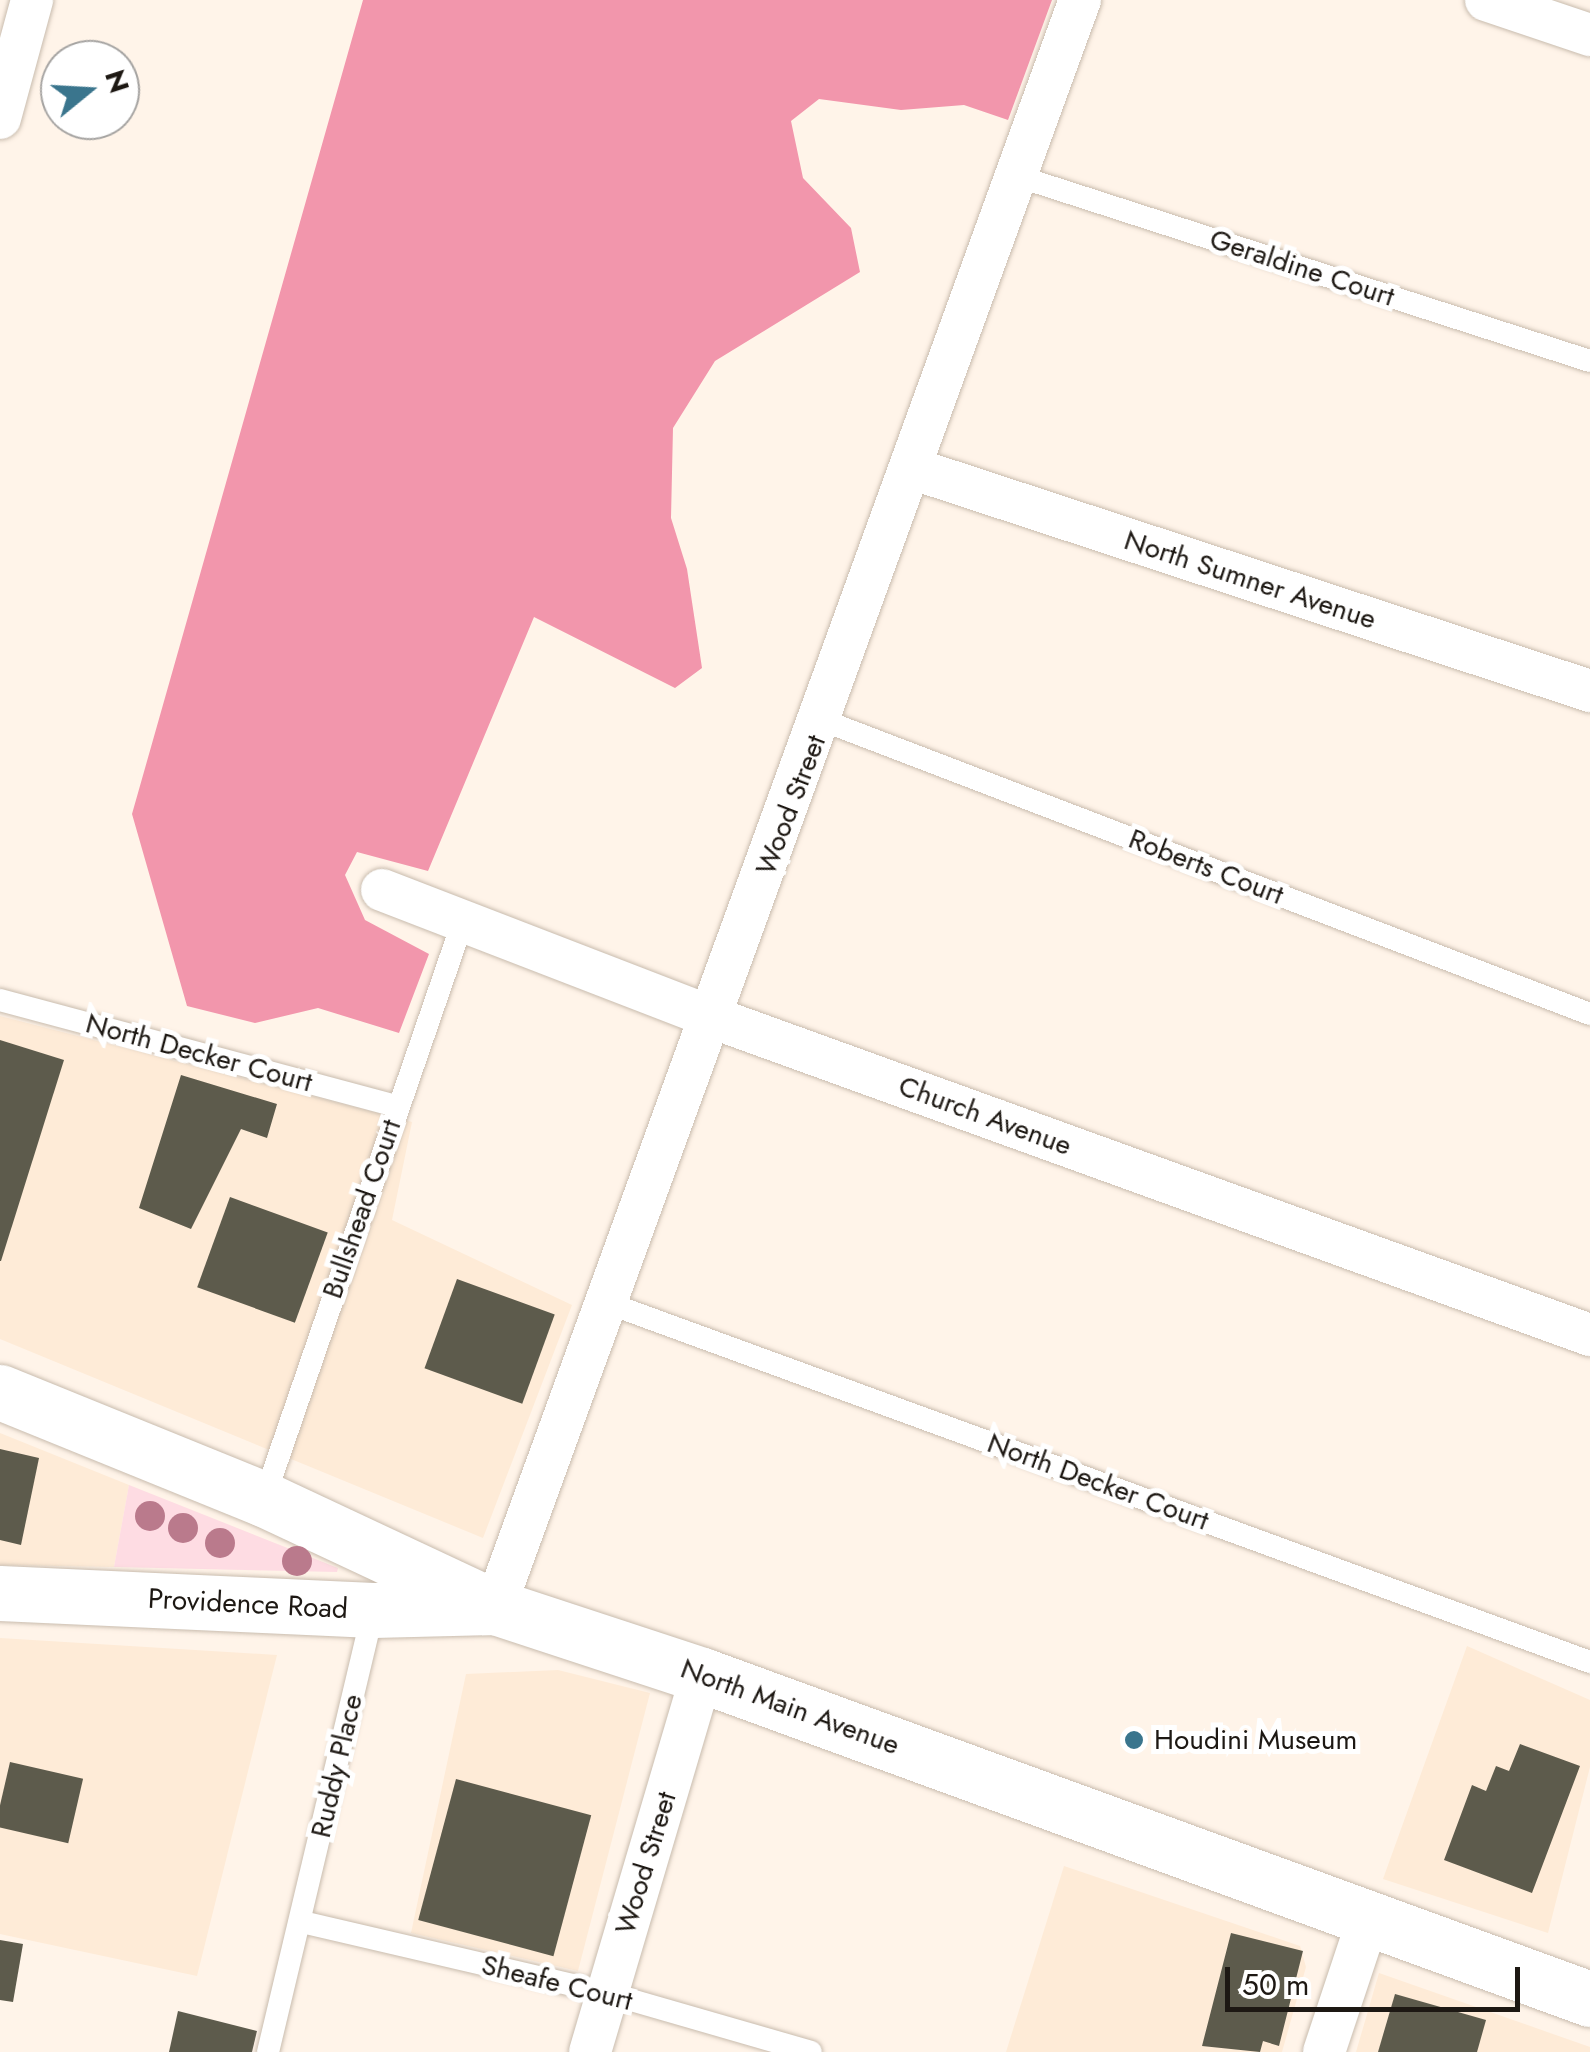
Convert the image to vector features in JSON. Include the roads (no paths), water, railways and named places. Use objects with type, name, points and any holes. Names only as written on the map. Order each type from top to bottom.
[{"type":"main road","name":"North Main Avenue","points":[[0,1392],[264,1498],[495,1607],[702,1675],[1368,1917],[1588,1989]]},
{"type":"main road","name":"Providence Road","points":[[0,1593],[372,1610],[495,1607]]},
{"type":"street","points":[[0,118],[9,47],[32,0]]},
{"type":"street","name":"Wood Street","points":[[495,1607],[822,720],[1014,175],[1080,0]]},
{"type":"street","points":[[1486,0],[1590,35]]},
{"type":"street","name":"North Sumner Avenue","points":[[911,468],[1590,691]]},
{"type":"street","name":"Church Avenue","points":[[382,890],[711,1017],[1590,1335]]},
{"type":"street","name":"Wood Street","points":[[590,2052],[702,1675]]},
{"type":"street","points":[[1324,2052],[1368,1917]]},
{"type":"lane","name":"Geraldine Court","points":[[1014,175],[1590,361]]},
{"type":"lane","name":"Roberts Court","points":[[822,720],[1590,1014]]},
{"type":"lane","name":"Bullshead Court","points":[[264,1498],[463,921]]},
{"type":"lane","name":"North Decker Court","points":[[0,1000],[398,1106]]},
{"type":"lane","name":"North Decker Court","points":[[605,1302],[1590,1662]]},
{"type":"lane","name":"Ruddy Place","points":[[268,2052],[302,1922],[372,1610]]},
{"type":"lane","name":"Sheafe Court","points":[[302,1922],[607,1993],[811,2052]]},
{"type":"place","name":"Houdini Museum","points":[[1134,1740]]}]
